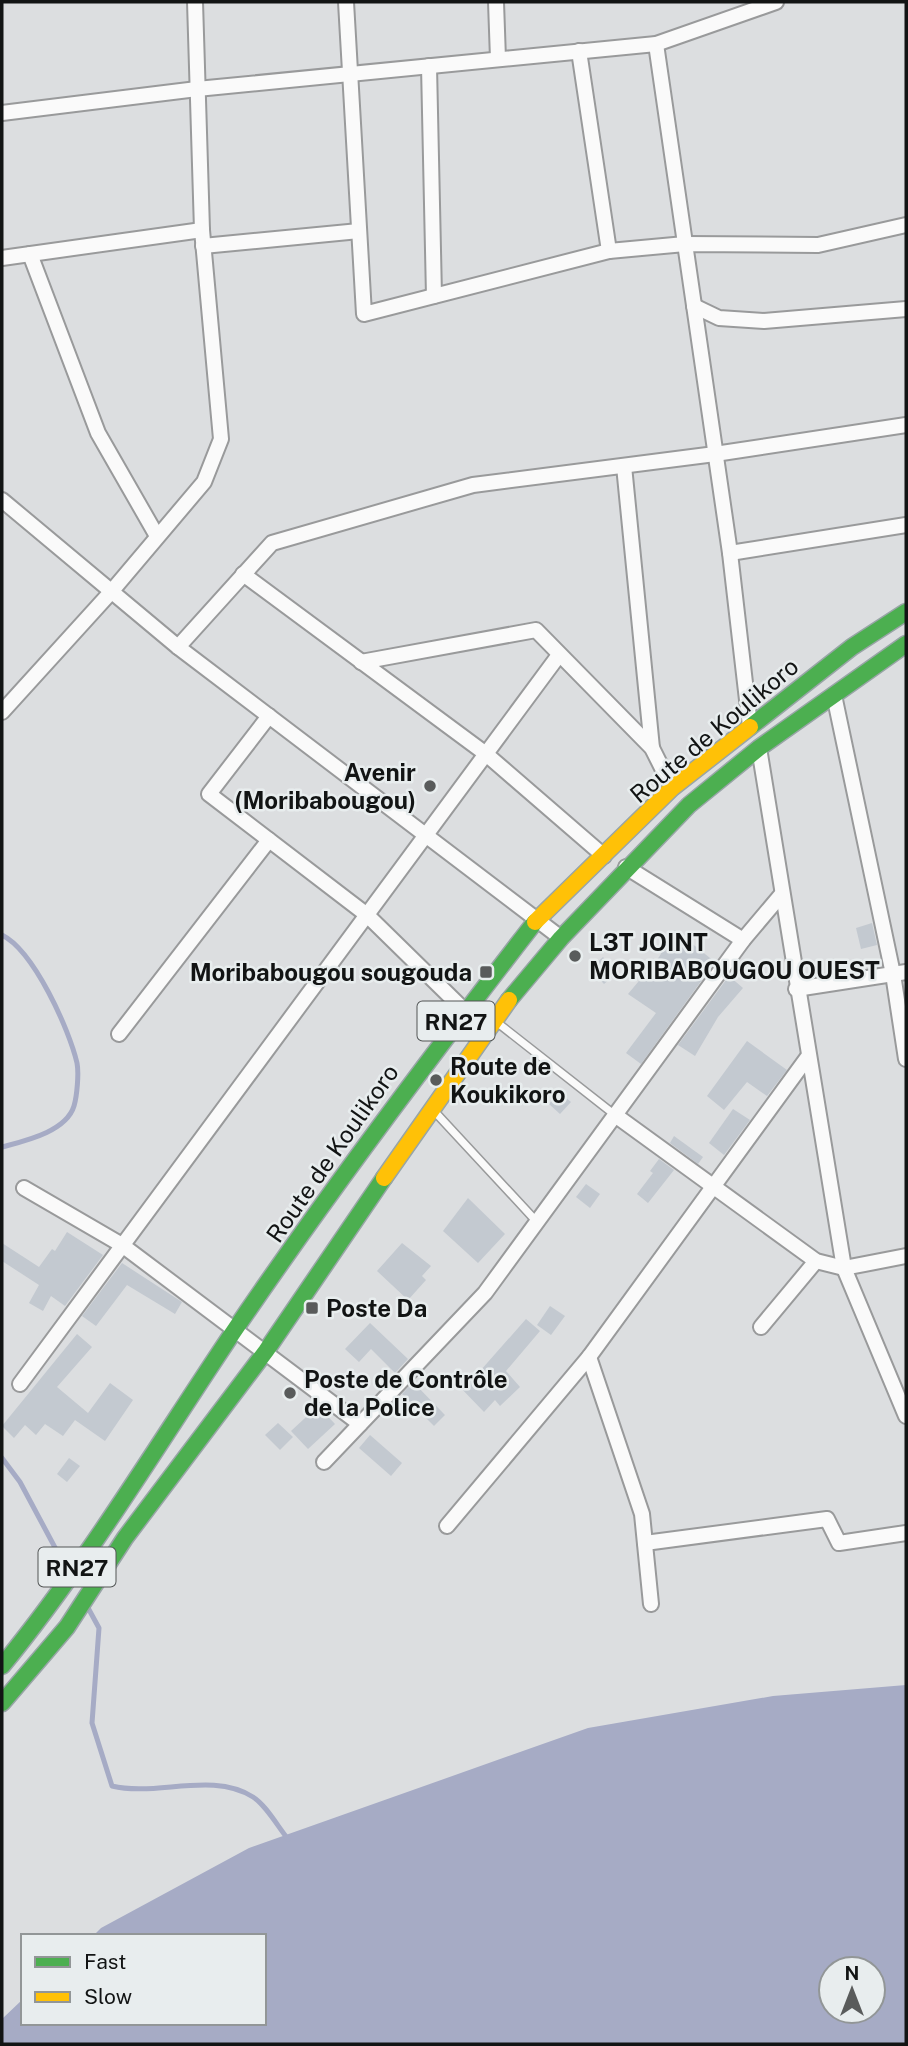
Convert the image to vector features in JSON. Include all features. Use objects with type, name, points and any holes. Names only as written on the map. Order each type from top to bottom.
[{"type":"main road","name":"Route de Koulikoro","points":[[2,1666],[47,1611],[236,1329],[398,1098],[464,1010],[537,920],[671,788],[852,647],[906,612]]},
{"type":"main road","name":"Route de Koulikoro","points":[[2,1703],[67,1628],[125,1538],[266,1351],[493,1019],[561,938],[626,867],[689,805],[758,748],[906,644]]},
{"type":"street","points":[[2,712],[111,592],[204,482],[220,439],[202,230],[195,2]]},
{"type":"street","points":[[346,2],[364,314],[609,251],[685,244],[818,245],[906,225]]},
{"type":"street","points":[[496,2],[498,59]]},
{"type":"street","points":[[2,113],[197,89],[656,44],[736,9],[776,2]]},
{"type":"street","points":[[656,44],[730,553],[750,726]]},
{"type":"street","points":[[579,51],[609,251]]},
{"type":"street","points":[[429,66],[435,296]]},
{"type":"street","points":[[2,258],[202,230]]},
{"type":"street","points":[[203,246],[359,231]]},
{"type":"street","points":[[30,254],[98,433],[157,536]]},
{"type":"street","points":[[694,306],[719,318],[764,321],[906,309]]},
{"type":"street","points":[[178,647],[272,543],[473,485],[715,454],[906,425]]},
{"type":"street","points":[[624,466],[652,748]]},
{"type":"street","points":[[2,500],[178,647],[561,938]]},
{"type":"street","points":[[730,553],[906,525]]},
{"type":"street","points":[[243,574],[486,754],[604,856]]},
{"type":"street","points":[[361,662],[536,630],[652,748],[671,788]]},
{"type":"street","points":[[20,1384],[559,655]]},
{"type":"street","points":[[834,695],[899,973],[906,1059]]},
{"type":"street","points":[[269,716],[209,794],[367,915],[464,1010]]},
{"type":"street","points":[[758,748],[807,1058],[844,1268],[906,1416]]},
{"type":"street","points":[[119,1034],[269,840]]},
{"type":"street","points":[[626,867],[743,940]]},
{"type":"street","points":[[324,1462],[485,1293],[743,940],[781,895]]},
{"type":"street","points":[[796,989],[899,973]]},
{"type":"street","points":[[447,1526],[589,1357],[807,1058]]},
{"type":"street","points":[[615,1115],[816,1261],[844,1268],[906,1256]]},
{"type":"street","points":[[24,1188],[122,1245],[360,1424]]},
{"type":"street","points":[[761,1327],[816,1261]]},
{"type":"street","points":[[589,1357],[642,1514],[651,1604]]},
{"type":"street","points":[[645,1543],[827,1519],[839,1543],[906,1533]]},
{"type":"lane","points":[[493,1019],[615,1115]]},
{"type":"lane","points":[[431,1108],[537,1222]]},
{"type":"water","points":[[906,1685],[906,2044],[2,2044],[2,2019],[21,2001],[21,2025],[266,2025],[266,1934],[95,1934],[101,1928],[249,1848],[588,1728],[773,1696]]},
{"type":"building","points":[[872,923],[877,945],[861,949],[856,928]]},
{"type":"building","points":[[675,930],[715,962],[641,1064],[626,1053],[656,1013],[628,994],[659,957]]},
{"type":"building","points":[[603,957],[617,973],[604,984],[590,969]]},
{"type":"building","points":[[729,976],[743,988],[718,1017],[695,1056],[678,1045]]},
{"type":"building","points":[[747,1041],[787,1070],[767,1096],[747,1082],[724,1110],[707,1096]]},
{"type":"building","points":[[559,1092],[571,1102],[560,1114],[549,1104]]},
{"type":"building","points":[[733,1109],[750,1120],[724,1155],[709,1143]]},
{"type":"building","points":[[674,1136],[703,1157],[698,1164],[670,1143]]},
{"type":"building","points":[[659,1159],[674,1170],[648,1203],[637,1194],[653,1173],[650,1171]]},
{"type":"building","points":[[586,1184],[600,1194],[590,1208],[576,1197]]},
{"type":"building","points":[[468,1198],[505,1234],[478,1263],[443,1231]]},
{"type":"building","points":[[67,1232],[103,1255],[65,1306],[51,1296],[43,1311],[29,1303],[39,1285],[2,1261],[2,1243],[39,1267],[52,1249],[55,1251]]},
{"type":"building","points":[[402,1243],[431,1266],[422,1276],[426,1280],[408,1300],[377,1271]]},
{"type":"building","points":[[122,1263],[182,1302],[175,1314],[127,1285],[96,1326],[82,1316]]},
{"type":"building","points":[[550,1306],[565,1316],[551,1335],[537,1325]]},
{"type":"building","points":[[526,1319],[540,1331],[506,1371],[520,1387],[500,1406],[495,1400],[484,1412],[457,1384],[467,1374],[473,1379]]},
{"type":"building","points":[[370,1323],[408,1359],[395,1373],[371,1349],[359,1362],[345,1349]]},
{"type":"building","points":[[77,1334],[92,1347],[57,1387],[88,1413],[110,1383],[133,1400],[105,1441],[75,1420],[63,1436],[45,1424],[36,1435],[25,1425],[14,1438],[2,1426]]},
{"type":"building","points":[[413,1382],[445,1415],[434,1426],[402,1394]]},
{"type":"building","points":[[318,1406],[335,1424],[308,1449],[291,1431]]},
{"type":"building","points":[[278,1423],[293,1437],[280,1450],[265,1435]]},
{"type":"building","points":[[370,1435],[402,1463],[391,1476],[359,1448]]},
{"type":"building","points":[[69,1458],[80,1466],[67,1482],[57,1474]]},
{"type":"waterway","points":[[2,935],[26,957],[48,992],[73,1048],[78,1073],[74,1106],[62,1123],[43,1134],[2,1147]]},
{"type":"waterway","points":[[2,1458],[20,1482],[67,1570]]},
{"type":"waterway","points":[[87,1606],[99,1628],[92,1723],[112,1786],[147,1789],[202,1785],[237,1790],[258,1801],[288,1839]]},
{"type":"traffic: fast","points":[[750,727],[852,647],[906,612]]},
{"type":"traffic: fast","points":[[509,1000],[561,938],[689,805],[759,748],[906,644]]},
{"type":"traffic: fast","points":[[2,1666],[93,1544],[306,1227],[419,1073],[535,922]]},
{"type":"traffic: fast","points":[[2,1703],[67,1627],[125,1538],[266,1351],[384,1178]]},
{"type":"traffic: slow","points":[[535,922],[672,788],[750,727]]},
{"type":"traffic: slow","points":[[384,1178],[509,1000]]},
{"type":"place","name":"Avenir (Moribabougou)","points":[[430,786]]},
{"type":"place","name":"L3T JOINT MORIBABOUGOU OUEST","points":[[575,956]]},
{"type":"place","name":"Moribabougou sougouda","points":[[486,972]]},
{"type":"place","name":"Route de Koukikoro","points":[[436,1080]]},
{"type":"place","name":"Poste Da","points":[[312,1308]]},
{"type":"place","name":"Poste de Contrôle de la Police","points":[[290,1393]]}]
